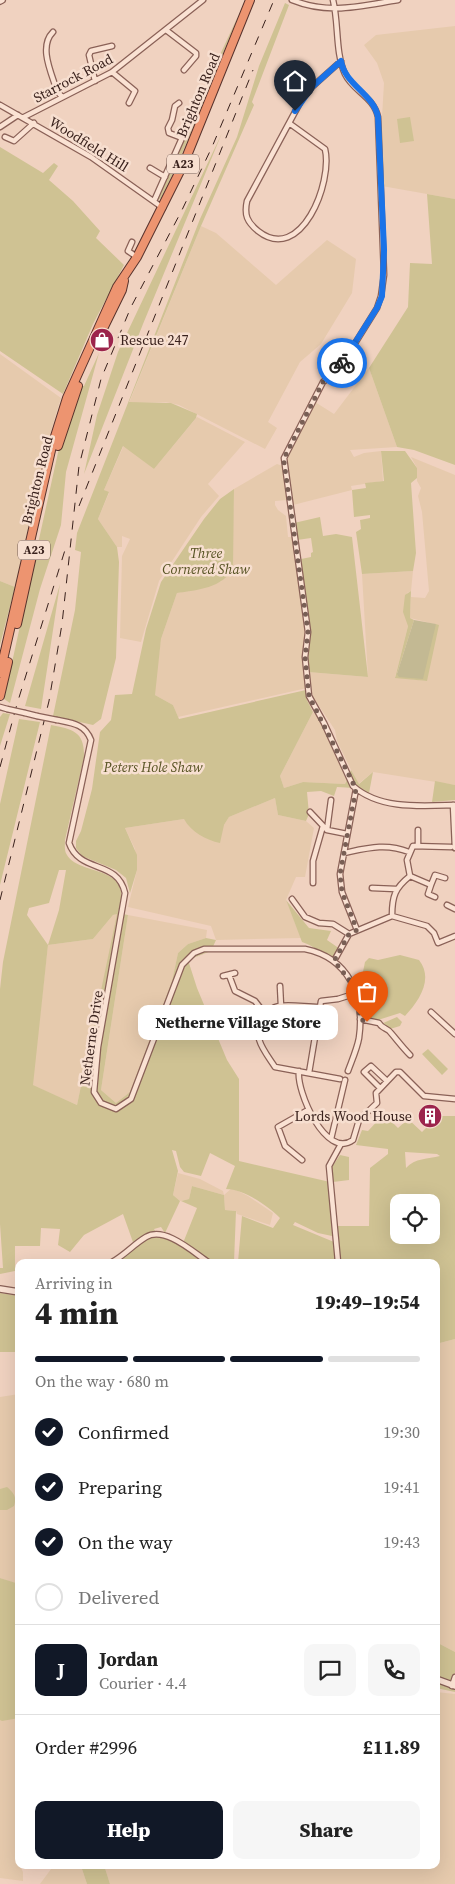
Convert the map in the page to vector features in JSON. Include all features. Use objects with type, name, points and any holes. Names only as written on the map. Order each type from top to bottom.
[{"type":"highway","name":"Brighton Road","points":[[0,673],[61,416],[101,319],[117,287],[137,257],[163,208],[186,157],[250,0]]},
{"type":"highway","name":"Brighton Road","points":[[0,696],[57,447],[81,377],[122,290],[124,279]]},
{"type":"street","name":"Starrock Road","points":[[24,117],[112,72],[203,0]]},
{"type":"street","points":[[292,0],[314,8],[335,10],[398,0]]},
{"type":"street","points":[[333,0],[341,61],[347,77],[373,102],[378,117],[384,250],[382,296],[377,308],[338,369],[323,382],[284,458],[284,462],[308,632],[305,657],[309,696],[356,789],[375,799],[398,804],[454,805],[453,848],[413,846],[407,860],[410,876]]},
{"type":"street","points":[[166,30],[196,53],[196,56],[184,70]]},
{"type":"street","points":[[53,32],[48,37],[46,52],[57,91],[62,96]]},
{"type":"street","points":[[95,81],[89,55],[90,48],[112,46]]},
{"type":"street","points":[[289,123],[325,149],[326,164],[320,194],[315,207],[304,225],[291,236],[281,240],[264,236],[246,218],[246,201],[289,123],[312,87],[341,61]]},
{"type":"street","points":[[112,72],[135,91],[129,104]]},
{"type":"street","points":[[154,201],[182,138],[167,134],[174,106],[179,103]]},
{"type":"street","name":"Woodfield Hill","points":[[0,105],[91,157],[163,208]]},
{"type":"street","points":[[0,127],[18,115]]},
{"type":"street","points":[[6,137],[14,141],[34,123]]},
{"type":"street","points":[[150,168],[165,177]]},
{"type":"street","points":[[132,242],[128,251],[137,257]]},
{"type":"street","name":"Netherne Drive","points":[[0,707],[78,724],[88,733],[91,740],[69,843],[73,853],[84,862],[113,873],[122,882],[125,892],[98,1047],[94,1092],[101,1103],[116,1109],[131,1099],[182,965],[194,953],[204,949],[305,949],[314,950],[334,961],[350,978],[357,993],[360,1019],[359,1039],[348,1071]]},
{"type":"street","points":[[356,789],[341,866],[340,884],[348,911],[357,930]]},
{"type":"street","points":[[313,883],[313,861],[331,816],[331,800]]},
{"type":"street","points":[[310,812],[325,828],[347,834]]},
{"type":"street","points":[[418,830],[418,845]]},
{"type":"street","points":[[344,853],[378,846],[409,852]]},
{"type":"street","points":[[436,896],[428,894],[435,875],[445,878]]},
{"type":"street","points":[[410,876],[431,885]]},
{"type":"street","points":[[392,916],[392,900],[396,889],[410,876]]},
{"type":"street","points":[[372,888],[396,889]]},
{"type":"street","points":[[292,899],[305,917],[320,923],[333,924],[349,934]]},
{"type":"street","points":[[447,905],[455,909]]},
{"type":"street","points":[[334,961],[349,934],[392,916],[427,926],[434,933],[438,943],[455,936]]},
{"type":"street","points":[[222,976],[236,973]]},
{"type":"street","points":[[229,975],[235,991],[255,1001],[265,1014]]},
{"type":"street","points":[[280,986],[281,1006]]},
{"type":"street","points":[[309,1073],[319,1008],[323,1000],[338,999],[357,993]]},
{"type":"street","points":[[319,1008],[281,1006],[265,1014],[257,1034],[260,1044],[274,1068],[340,1079]]},
{"type":"street","points":[[432,1012],[455,1034]]},
{"type":"street","points":[[360,1019],[379,1023],[382,1028],[391,1033],[395,1040],[410,1055]]},
{"type":"street","points":[[380,1088],[364,1072],[371,1066],[387,1081]]},
{"type":"street","points":[[299,1071],[300,1090],[316,1124],[331,1139],[341,1144],[353,1140],[359,1120],[377,1103],[376,1092],[400,1072],[424,1096],[455,1099]]},
{"type":"street","points":[[331,1139],[346,1080]]},
{"type":"street","points":[[302,1160],[285,1146],[278,1127],[308,1110]]},
{"type":"street","points":[[338,1259],[330,1166],[341,1144]]},
{"type":"street","points":[[116,1259],[147,1236],[155,1234],[178,1242],[204,1259]]},
{"type":"street","points":[[0,1289],[15,1291]]},
{"type":"street","points":[[440,1681],[454,1686],[455,1677]]},
{"type":"shaded area","points":[[455,26],[455,199],[382,186],[384,83],[377,63],[364,45],[376,35]]},
{"type":"shaded area","points":[[201,226],[216,233],[276,285],[327,240],[356,259],[352,293],[321,344],[300,362],[268,422],[277,428],[265,449],[179,405],[166,402],[129,403]]},
{"type":"shaded area","points":[[0,354],[61,398],[47,444],[15,587],[0,581]]},
{"type":"shaded area","points":[[369,368],[397,447],[350,450],[354,457],[364,453],[381,451],[383,481],[351,486],[352,490],[293,505],[285,462],[315,402],[334,414]]},
{"type":"shaded area","points":[[197,417],[245,442],[208,484],[219,496],[201,517],[159,581],[141,642],[120,638],[122,556],[130,539],[122,536],[122,547],[117,547],[98,519],[109,493],[104,490],[124,445],[154,469]]},
{"type":"shaded area","points":[[411,457],[455,475],[455,785],[373,772],[358,784],[337,741],[335,730],[313,697],[308,672],[368,677],[362,574],[413,571],[411,591],[407,593],[410,615],[411,597],[425,598],[429,591],[422,512],[418,496],[421,488],[417,481],[417,468]],"holes":[[[410,618],[438,625],[426,681],[395,677]]]},
{"type":"shaded area","points":[[277,464],[283,466],[288,500],[275,501],[275,505],[286,516],[288,537],[292,537],[306,632],[303,656],[307,688],[178,717],[173,705],[155,695],[154,691],[161,639],[177,593],[198,589],[222,581],[233,522],[234,489]]},
{"type":"shaded area","points":[[414,620],[436,624],[423,679],[399,677],[397,674]]},
{"type":"shaded area","points":[[313,712],[324,723],[347,776],[345,784],[303,782],[284,788],[280,776]]},
{"type":"shaded area","points":[[275,798],[278,815],[306,821],[314,828],[305,877],[296,877],[286,900],[301,938],[216,940],[211,926],[128,907],[137,870],[135,849],[125,828],[184,819],[224,825],[229,817]]},
{"type":"shaded area","points":[[118,913],[77,1105],[32,1085],[48,945],[93,939],[113,915]]},
{"type":"shaded area","points":[[128,915],[207,930],[206,938],[188,944],[178,953],[172,981],[130,1092],[116,1103],[101,1090]]},
{"type":"shaded area","points":[[178,1173],[200,1179],[223,1191],[224,1195],[192,1186],[189,1199],[180,1201],[173,1195]]},
{"type":"shaded area","points":[[232,1188],[248,1196],[273,1213],[270,1225],[237,1214],[236,1211],[225,1210],[224,1195]]},
{"type":"shaded area","points":[[455,1339],[455,1652],[440,1644],[440,1343]]},
{"type":"shaded area","points":[[15,1395],[15,1583],[0,1578],[0,1397]]},
{"type":"shaded area","points":[[440,1692],[455,1694],[455,1884],[110,1884],[105,1869],[440,1869]]},
{"type":"shaded area","points":[[15,1718],[15,1869],[22,1869],[23,1881],[0,1878],[0,1720]]},
{"type":"shaded area","points":[[51,1869],[82,1869],[87,1884],[40,1884]]},
{"type":"green space","points":[[285,3],[289,5],[252,102],[254,105],[201,226],[129,402],[171,403],[197,414],[196,418],[154,469],[123,446],[104,490],[109,492],[98,519],[117,547],[119,562],[116,658],[101,719],[93,725],[53,716],[75,610],[81,552],[75,550],[77,533],[200,219],[237,137],[259,66]]},
{"type":"green space","points":[[239,14],[179,161],[161,198],[158,200],[156,199],[196,106]]},
{"type":"green space","points":[[410,117],[414,141],[400,143],[397,119]]},
{"type":"green space","points":[[222,133],[143,324],[84,474],[97,415],[118,352]]},
{"type":"green space","points":[[0,147],[43,173],[54,163],[58,166],[49,180],[73,201],[100,231],[96,238],[124,265],[93,324],[63,394],[0,351]]},
{"type":"green space","points":[[427,194],[455,199],[455,465],[414,450],[397,447],[369,368],[408,307],[410,263],[432,264]]},
{"type":"green space","points":[[99,353],[66,472],[61,525],[40,589],[10,703],[4,699],[59,448],[80,386],[84,386]]},
{"type":"green space","points":[[381,451],[405,451],[417,468],[417,478],[411,483],[416,553],[413,571],[362,574],[356,532],[361,529],[360,520],[370,518],[370,515],[354,517],[352,490],[366,488],[365,483],[384,481]]},
{"type":"green space","name":"Peters Hole Shaw","points":[[234,489],[233,568],[229,575],[216,584],[177,593],[161,639],[155,695],[173,705],[179,719],[306,690],[307,700],[313,712],[280,776],[284,788],[303,782],[345,784],[351,770],[359,784],[373,772],[369,793],[354,788],[337,787],[334,796],[321,791],[307,792],[309,814],[306,821],[278,815],[275,798],[229,817],[224,825],[220,843],[199,835],[184,819],[125,828],[137,855],[137,870],[130,893],[126,878],[116,870],[82,856],[76,848],[76,841],[81,831],[92,789],[100,732],[111,720],[115,695],[132,694],[146,629],[161,582],[204,519],[220,499]]},
{"type":"green space","points":[[320,517],[323,536],[336,534],[352,537],[368,677],[308,672],[307,657],[310,633],[301,559],[311,557],[313,552],[311,538],[297,540],[294,523]]},
{"type":"green space","points":[[0,581],[15,587],[0,645]]},
{"type":"green space","points":[[60,584],[41,709],[25,706]]},
{"type":"green space","points":[[411,591],[410,618],[414,620],[397,674],[436,624],[439,625],[427,681],[395,678],[408,626],[403,612],[405,595]]},
{"type":"green space","points":[[3,713],[10,714],[0,746],[0,717]]},
{"type":"green space","points":[[19,719],[40,722],[0,885],[0,804]]},
{"type":"green space","points":[[51,725],[66,728],[80,737],[84,749],[84,757],[65,840],[65,852],[74,862],[113,878],[119,886],[122,897],[118,913],[128,915],[101,1090],[116,1103],[130,1092],[172,981],[178,953],[188,944],[206,938],[216,940],[211,951],[188,960],[197,988],[227,1060],[239,1079],[239,1161],[330,1182],[332,1236],[318,1233],[295,1222],[293,1225],[334,1242],[336,1259],[238,1259],[242,1216],[273,1228],[280,1218],[269,1208],[248,1195],[226,1189],[235,1166],[210,1153],[201,1176],[184,1172],[180,1167],[176,1151],[172,1150],[178,1171],[173,1195],[180,1201],[165,1233],[161,1227],[154,1229],[157,1235],[167,1238],[200,1259],[120,1259],[118,1257],[134,1245],[123,1214],[84,1235],[70,1252],[58,1245],[60,1229],[41,1228],[40,1246],[15,1246],[15,1271],[0,1274],[0,1268],[3,1268],[0,1224],[0,989],[3,962]],"holes":[[[59,870],[66,870],[59,910],[48,945],[27,915],[29,908],[49,903]],[[117,914],[77,1105],[33,1085],[48,945],[93,939],[113,915]]]},
{"type":"green space","points":[[435,781],[455,785],[455,800],[432,802]]},
{"type":"green space","points":[[286,900],[309,928],[331,931],[327,940],[340,949],[334,961],[302,942]]},
{"type":"green space","points":[[400,955],[419,960],[423,967],[425,982],[420,997],[405,1016],[400,1013],[378,1020],[365,1019],[362,1015],[359,991],[365,962],[369,958],[378,960]]},
{"type":"green space","points":[[397,1017],[402,1022],[400,1026],[390,1029],[381,1024]]},
{"type":"green space","points":[[428,1049],[448,1069],[442,1075],[422,1054]]},
{"type":"green space","points":[[384,1114],[398,1128],[408,1119],[422,1132],[438,1116],[455,1116],[455,1339],[440,1343],[440,1259],[340,1259],[335,1226],[369,1226],[370,1168],[388,1154],[388,1149],[356,1145],[362,1130],[368,1131]],"holes":[[[405,1152],[437,1154],[440,1156],[418,1161],[406,1168]]]},
{"type":"green space","points":[[340,1155],[349,1157],[349,1180],[333,1182],[332,1167]]},
{"type":"green space","points":[[192,1186],[224,1195],[225,1210],[236,1211],[234,1259],[209,1259],[183,1243],[197,1208],[181,1201],[189,1199]]},
{"type":"green space","points":[[0,1293],[15,1295],[15,1352],[0,1352]]},
{"type":"green space","points":[[7,1487],[14,1495],[14,1506],[7,1510],[0,1510],[0,1489]]},
{"type":"green space","points":[[0,1578],[15,1583],[15,1719],[0,1720]]},
{"type":"green space","points":[[440,1644],[455,1652],[455,1672],[452,1687],[455,1681],[455,1692],[440,1689]]},
{"type":"green space","points":[[82,1869],[105,1869],[110,1884],[87,1884]]},
{"type":"railway","points":[[0,900],[49,701],[62,624],[79,466],[101,379],[131,307],[182,210],[212,147],[274,0]]},
{"type":"railway","points":[[79,506],[253,70]]},
{"type":"railway","points":[[0,767],[17,704],[65,550]]},
{"type":"way so far","points":[[342,363],[323,382],[284,458],[284,462],[308,632],[305,657],[309,696],[356,789],[341,866],[340,884],[348,911],[357,930],[349,934],[334,961],[350,978],[356,988],[360,1019],[367,1022]]},
{"type":"place","name":"Rescue 247","points":[[102,340]]},
{"type":"place","name":"Netherne Village Store","points":[[367,1022]]},
{"type":"place","name":"Lords Wood House","points":[[430,1116]]},
{"type":"route","points":[[295,111],[312,87],[341,61],[347,77],[373,102],[377,110],[381,224],[384,250],[382,296],[377,308],[342,363]]},
{"type":"park label","name":"Three Cornered Shaw","points":[[206,562]]}]
